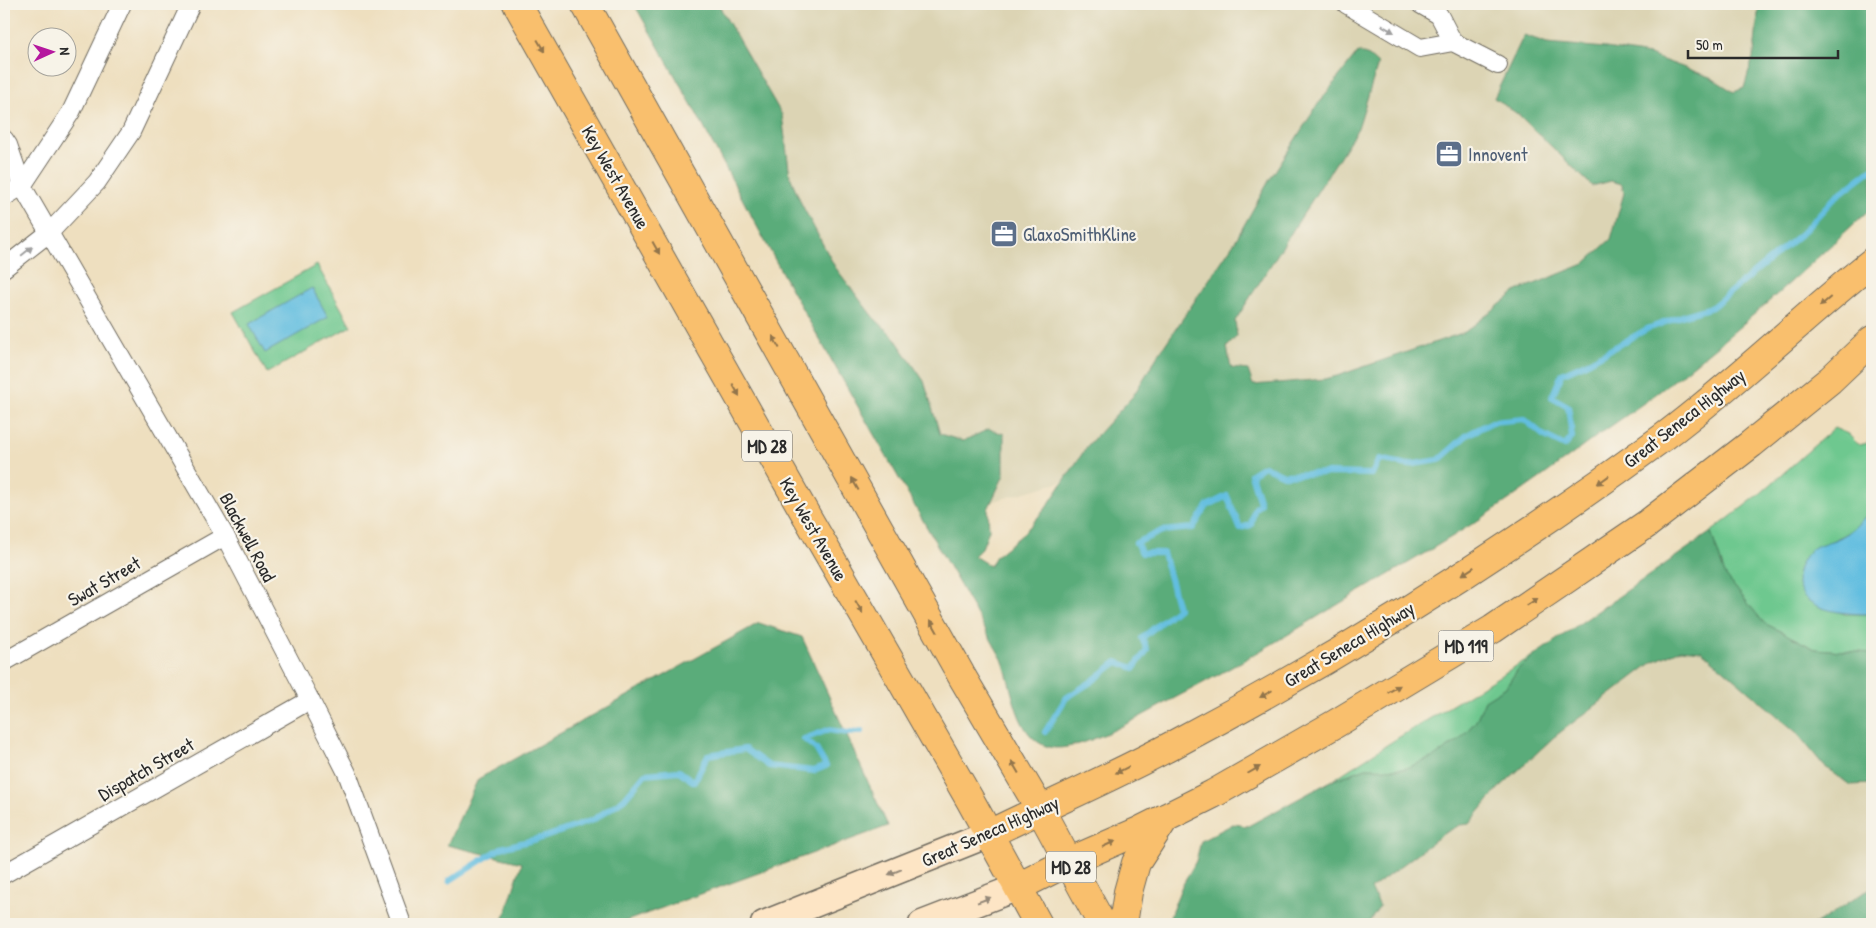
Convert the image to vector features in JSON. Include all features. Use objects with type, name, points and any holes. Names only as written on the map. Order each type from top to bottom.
[{"type":"main road","name":"Key West Avenue","points":[[517,4],[989,834],[1038,924]]},
{"type":"main road","name":"MD 28","points":[[585,4],[964,680],[1040,809],[1102,924]]},
{"type":"main road","name":"Great Seneca Highway","points":[[764,924],[989,834],[1178,743],[1266,694],[1413,606],[1540,525],[1667,434],[1869,272]]},
{"type":"main road","name":"MD 119","points":[[1018,887],[1213,794],[1319,734],[1493,629],[1647,524],[1714,473],[1830,380],[1872,340]]},
{"type":"main road","points":[[1123,924],[1129,887],[1136,863],[1165,818]]},
{"type":"main road","points":[[922,924],[1018,887]]},
{"type":"street","points":[[4,197],[22,186],[71,112],[122,4]]},
{"type":"street","points":[[4,268],[50,232],[97,182],[131,132],[191,4]]},
{"type":"street","points":[[1346,4],[1420,48],[1453,42]]},
{"type":"street","points":[[1420,4],[1439,15],[1453,42],[1498,65]]},
{"type":"street","name":"Blackwell Road","points":[[4,139],[8,145],[22,186],[225,536],[310,700],[347,773],[402,924]]},
{"type":"street","name":"Swat Street","points":[[4,662],[225,536]]},
{"type":"street","name":"Dispatch Street","points":[[4,874],[310,700]]},
{"type":"shaded area","points":[[652,4],[1822,4],[1649,314],[942,516]]},
{"type":"shaded area","points":[[1721,582],[1872,778],[1872,924],[1219,924]]},
{"type":"green space","points":[[634,4],[718,4],[782,115],[790,176],[802,205],[835,267],[873,317],[894,337],[924,381],[940,434],[963,441],[989,429],[1004,434],[1004,475],[988,509],[989,530],[982,548],[974,556],[990,566],[996,556],[1023,534],[1046,508],[1088,445],[1133,396],[1160,352],[1234,243],[1270,179],[1318,104],[1358,52],[1369,56],[1378,64],[1358,128],[1235,321],[1237,336],[1227,347],[1231,368],[1248,370],[1253,385],[1325,379],[1337,376],[1465,332],[1517,291],[1584,264],[1611,239],[1624,193],[1622,184],[1611,181],[1592,186],[1519,115],[1494,98],[1524,35],[1547,43],[1606,48],[1649,55],[1710,77],[1734,92],[1744,88],[1754,54],[1759,4],[1872,4],[1872,207],[1768,302],[1688,370],[1485,516],[1263,650],[1145,714],[1110,732],[1076,745],[1061,748],[1049,747],[1038,742],[1022,723],[1002,659],[788,284],[694,109]]},
{"type":"green space","points":[[317,265],[351,326],[267,373],[233,312]]},
{"type":"green space","points":[[1834,428],[1848,434],[1859,445],[1872,442],[1872,509],[1851,530],[1810,552],[1805,557],[1797,574],[1813,603],[1845,614],[1872,614],[1872,653],[1815,649],[1764,623],[1725,575],[1711,532],[1761,493]]},
{"type":"green space","points":[[1711,532],[1725,575],[1764,623],[1815,649],[1872,653],[1872,784],[1850,785],[1824,766],[1796,732],[1702,651],[1681,649],[1653,662],[1554,737],[1498,789],[1469,824],[1460,825],[1443,834],[1371,889],[1380,906],[1368,924],[1167,924],[1181,888],[1196,861],[1201,841],[1233,824],[1248,826],[1331,781],[1366,768],[1404,769],[1434,757],[1459,740],[1476,721],[1485,700],[1506,687],[1518,669],[1539,652]]},
{"type":"green space","points":[[759,623],[802,637],[888,826],[618,924],[502,924],[522,863],[447,845],[478,779]]},
{"type":"green space","points":[[1539,652],[1518,669],[1506,687],[1485,700],[1476,721],[1459,740],[1434,757],[1404,769],[1366,768],[1331,781],[1396,739]]},
{"type":"green space","points":[[1872,887],[1872,924],[1813,924],[1818,923]]},
{"type":"water","points":[[312,288],[328,317],[265,353],[249,324]]},
{"type":"water","points":[[1872,509],[1872,614],[1838,612],[1815,605],[1806,599],[1800,590],[1797,579],[1798,571],[1804,558],[1815,547],[1846,534]]},
{"type":"waterway","points":[[1045,732],[1066,698],[1117,662],[1134,668],[1147,650],[1142,638],[1178,608],[1163,553],[1142,553],[1136,543],[1162,531],[1193,528],[1207,506],[1227,496],[1240,528],[1251,525],[1254,510],[1260,503],[1251,474],[1264,466],[1284,475],[1327,473],[1372,474],[1379,459],[1408,465],[1439,460],[1467,435],[1492,422],[1524,419],[1543,435],[1565,446],[1572,437],[1568,406],[1552,397],[1562,374],[1590,361],[1647,329],[1712,307],[1802,233],[1834,198],[1872,169]]},
{"type":"waterway","points":[[449,881],[501,848],[545,837],[593,820],[624,799],[645,774],[679,771],[694,782],[708,755],[745,749],[769,766],[814,771],[826,766],[816,749],[804,739],[828,730],[849,733],[862,731]]},
{"type":"place","name":"Innovent","points":[[1449,154]]},
{"type":"place","name":"GlaxoSmithKline","points":[[1004,234]]}]
